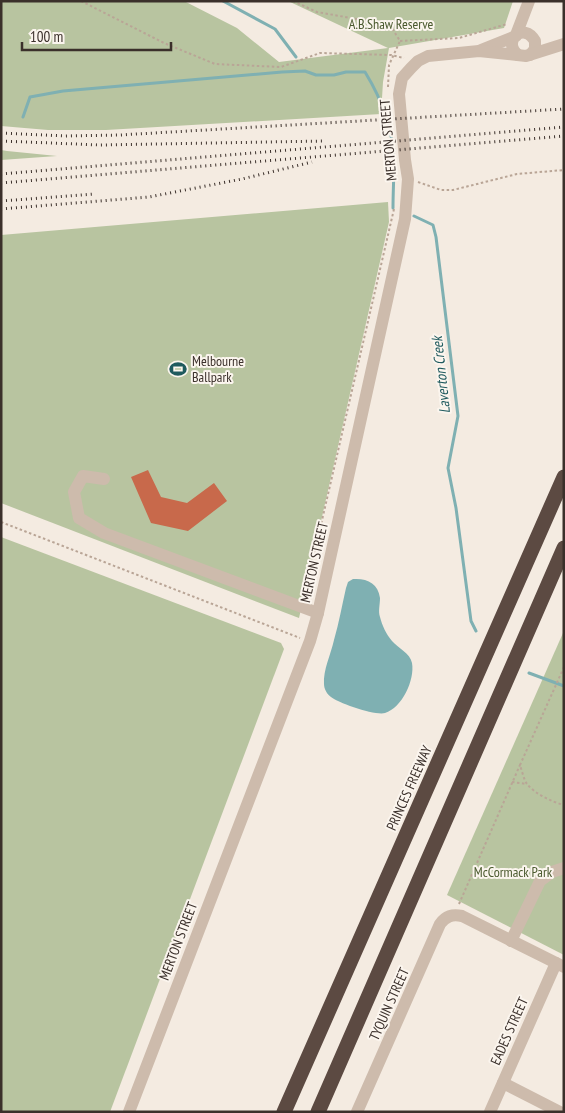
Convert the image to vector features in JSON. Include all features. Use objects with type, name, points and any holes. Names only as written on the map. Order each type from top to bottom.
[{"type":"highway","name":"PRINCES FREEWAY","points":[[284,1112],[564,476]]},
{"type":"highway","points":[[318,1112],[564,548]]},
{"type":"street","points":[[524,55],[512,46],[512,42],[530,1]]},
{"type":"street","points":[[524,55],[532,52],[535,45],[532,37],[530,1]]},
{"type":"street","points":[[479,51],[522,33],[532,37],[564,43]]},
{"type":"street","points":[[418,61],[428,56],[479,51],[524,55],[564,43]]},
{"type":"street","name":"MERTON STREET","points":[[129,1112],[310,641],[318,614],[402,233],[408,179],[399,94],[402,78],[418,61]]},
{"type":"street","points":[[104,479],[83,476],[74,492],[79,518],[104,533],[318,614]]},
{"type":"street","points":[[511,941],[540,881],[552,872],[564,868]]},
{"type":"street","points":[[455,915],[468,918],[560,965]]},
{"type":"street","name":"TYQUIN STREET","points":[[357,1112],[440,924],[446,917],[455,915]]},
{"type":"street","name":"EADES STREET","points":[[490,1112],[560,965]]},
{"type":"street","points":[[503,1083],[560,1112]]},
{"type":"path","points":[[81,1],[164,43],[215,64],[281,67],[320,53],[391,55],[418,61]]},
{"type":"path","points":[[293,1],[317,12],[390,26],[400,41],[459,38],[515,21],[521,22]]},
{"type":"path","points":[[408,179],[441,190],[453,190],[517,174],[564,170]]},
{"type":"path","points":[[310,572],[393,214]]},
{"type":"path","points":[[1,522],[310,641]]},
{"type":"path","points":[[455,915],[564,666]]},
{"type":"path","points":[[520,765],[527,784]]},
{"type":"path","points":[[512,782],[527,784],[537,792],[564,805]]},
{"type":"green space","name":"A.B.Shaw Reserve","points":[[1,1],[184,1],[237,28],[279,62],[388,48],[288,1],[513,1],[504,28],[389,48],[383,82],[381,114],[106,130],[48,130],[1,126]]},
{"type":"green space","points":[[1,150],[7,151],[57,156],[1,160]]},
{"type":"green space","name":"Melbourne Ballpark","points":[[388,202],[389,222],[299,618],[1,503],[1,235]]},
{"type":"green space","points":[[1,537],[281,643],[284,649],[110,1112],[1,1112]]},
{"type":"green space","name":"McCormack Park","points":[[564,633],[564,955],[447,895]]},
{"type":"water","points":[[353,579],[363,579],[371,582],[377,589],[380,598],[379,615],[384,629],[392,641],[409,656],[412,663],[411,677],[406,692],[397,705],[385,713],[366,711],[335,700],[325,688],[325,673],[346,588],[348,582]]},
{"type":"building","points":[[148,470],[161,497],[187,503],[214,483],[227,501],[188,531],[151,523],[131,477]]},
{"type":"waterway","name":"Laverton Creek","points":[[223,1],[275,29],[296,57]]},
{"type":"waterway","points":[[23,117],[30,97],[63,91],[282,72],[305,71],[316,75],[365,72],[381,103],[389,126],[394,161],[393,208]]},
{"type":"waterway","name":"Laverton Creek","points":[[414,216],[433,225],[436,237],[458,416],[448,468],[456,508],[471,621],[476,631]]},
{"type":"waterway","name":"Laverton Creek","points":[[529,673],[564,686]]},
{"type":"railway","points":[[1,133],[65,136],[120,135],[564,109]]},
{"type":"railway","points":[[1,174],[564,127]]},
{"type":"railway","points":[[1,183],[564,136]]},
{"type":"railway","points":[[1,141],[100,145],[324,141]]},
{"type":"railway","points":[[1,209],[149,197],[242,179],[312,162]]},
{"type":"railway","points":[[1,201],[95,194]]},
{"type":"place","name":"Melbourne Ballpark","points":[[178,369]]}]
